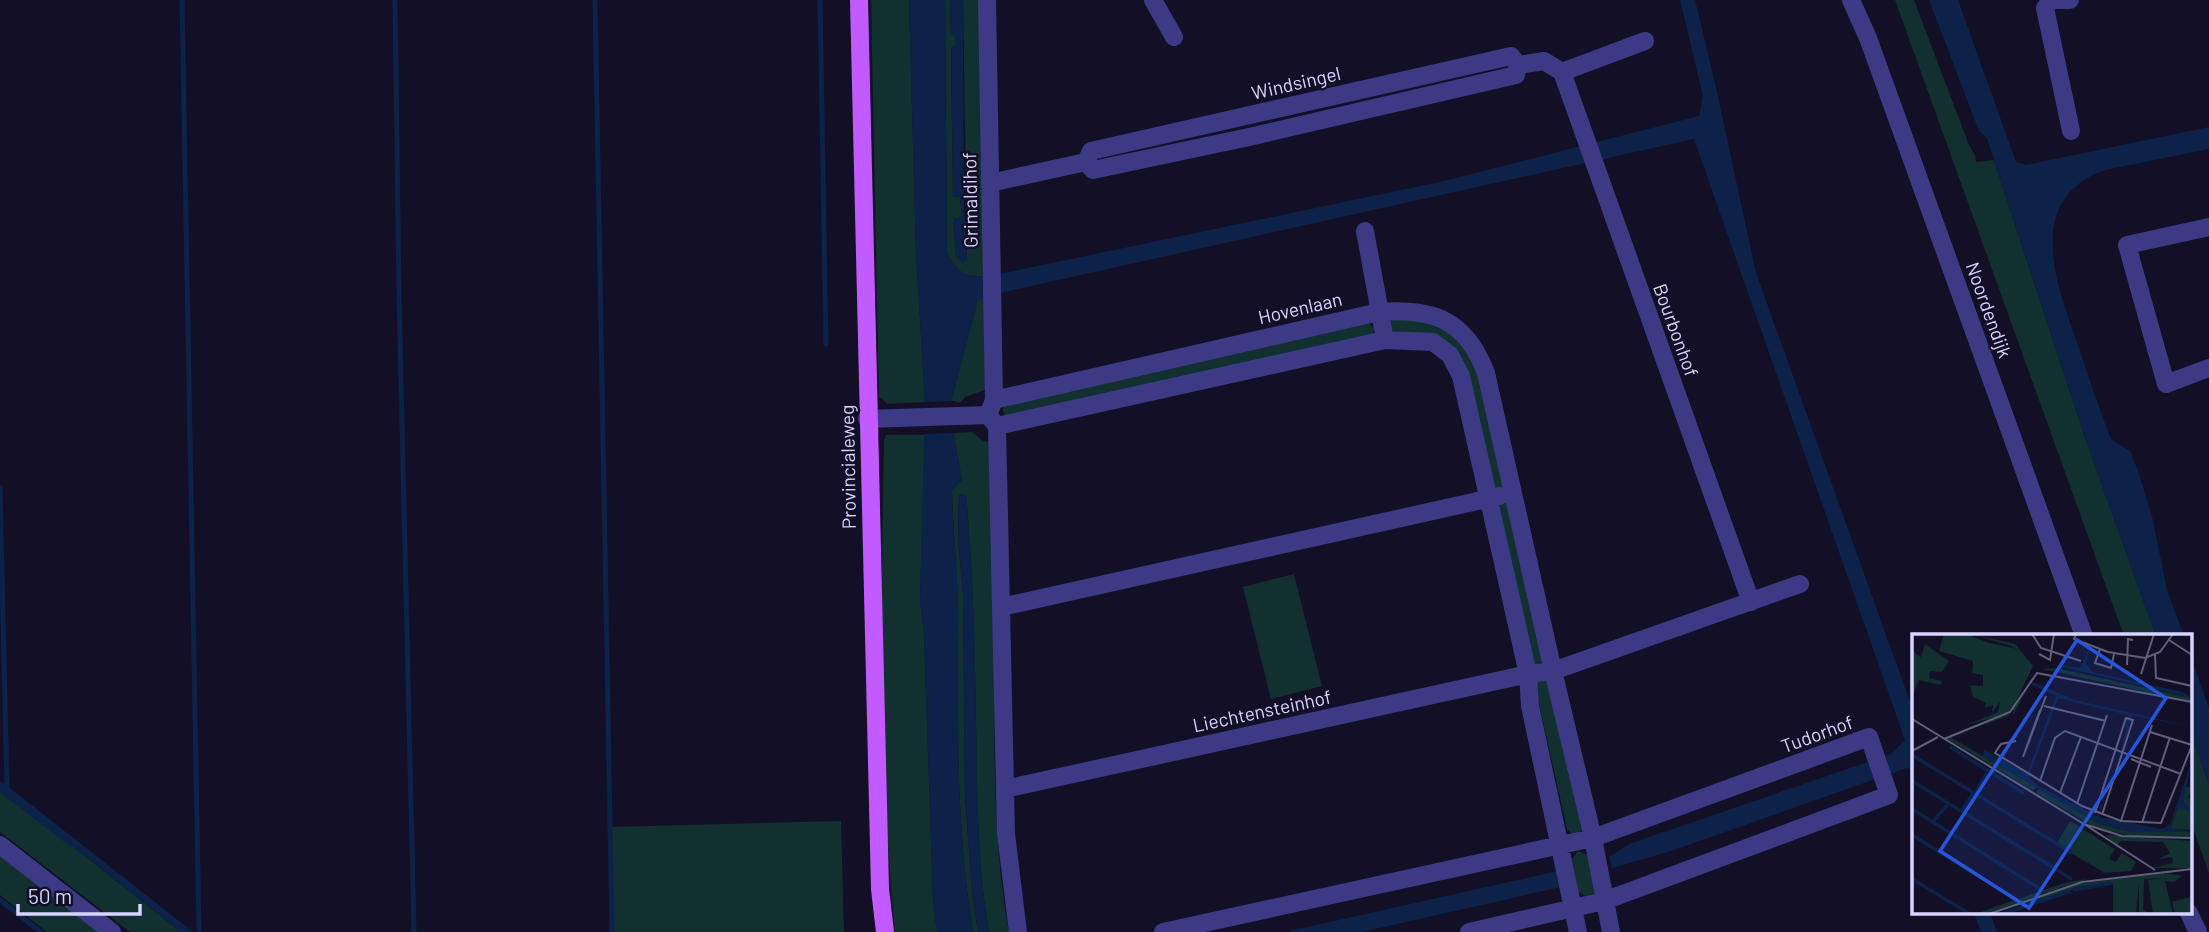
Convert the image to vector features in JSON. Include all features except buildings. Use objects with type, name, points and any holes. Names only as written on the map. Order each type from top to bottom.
[{"type":"main road","name":"Provincialeweg","points":[[859,0],[880,890],[885,932]]},
{"type":"street","name":"Grimaldihof","points":[[987,0],[994,303],[993,413]]},
{"type":"street","points":[[1153,0],[1174,37]]},
{"type":"street","name":"Noordendijk","points":[[1851,0],[1877,64],[2083,634]]},
{"type":"street","points":[[2070,0],[2052,0],[2045,8],[2071,131]]},
{"type":"street","points":[[1562,72],[1645,41]]},
{"type":"street","name":"Windsingel","points":[[990,183],[1086,162],[1091,151],[1511,56],[1518,65],[1544,61],[1562,72]]},
{"type":"street","name":"Bourbonhof","points":[[1562,72],[1751,602]]},
{"type":"street","points":[[2209,227],[2127,245],[2166,384],[2209,368]]},
{"type":"street","points":[[1365,231],[1385,340]]},
{"type":"street","name":"Hovenlaan","points":[[993,413],[1380,312],[1410,310],[1439,317],[1462,332],[1478,352],[1486,373],[1593,838],[1611,932]]},
{"type":"street","name":"Hovenlaan","points":[[867,419],[958,417],[993,413],[1385,340],[1433,342],[1450,355],[1461,376],[1528,674],[1530,706],[1578,932]]},
{"type":"street","points":[[993,413],[1006,834],[1018,932]]},
{"type":"street","points":[[1001,607],[1513,492]]},
{"type":"street","points":[[1528,674],[1553,671],[1800,584]]},
{"type":"street","name":"Liechtensteinhof","points":[[1005,789],[1528,674]]},
{"type":"street","name":"Tudorhof","points":[[1593,838],[1869,737],[1889,795],[1604,901]]},
{"type":"street","points":[[1163,932],[1593,838]]},
{"type":"street","points":[[0,845],[112,932]]},
{"type":"street","points":[[1469,932],[1604,901]]},
{"type":"street","points":[[2187,914],[2191,932]]},
{"type":"street","points":[[2188,914],[2198,932]]},
{"type":"green space","points":[[871,0],[909,0],[916,252],[925,402],[888,404],[879,397]]},
{"type":"green space","points":[[945,0],[950,0],[951,34],[955,36],[956,46],[951,48],[953,197],[960,197],[962,217],[953,223],[956,256],[967,260],[963,0],[980,0],[985,277],[962,272],[947,253]]},
{"type":"green space","points":[[1895,0],[1914,0],[1976,162],[1994,160],[2083,432],[2155,634],[2123,634]]},
{"type":"green space","points":[[985,296],[988,389],[965,397],[961,402],[951,402],[977,302]]},
{"type":"green space","points":[[1391,317],[1442,324],[1475,357],[1505,485],[1499,489],[1492,489],[1464,371],[1427,334],[1392,331],[1389,326]]},
{"type":"green space","points":[[1366,321],[1374,328],[1373,337],[1007,419],[1003,411],[1004,403]]},
{"type":"green space","points":[[972,432],[983,441],[989,442],[996,794],[1000,863],[1009,932],[989,932],[982,881],[966,495],[959,495],[958,539],[963,594],[965,796],[978,932],[973,932],[967,892],[960,811],[958,608],[952,490],[962,480],[953,433]]},
{"type":"green space","points":[[886,435],[925,435],[920,600],[924,634],[933,899],[937,932],[895,932],[886,809],[882,686]]},
{"type":"green space","points":[[1507,503],[1544,661],[1536,664],[1532,663],[1496,510]]},
{"type":"green space","points":[[1294,574],[1322,686],[1271,699],[1243,587]]},
{"type":"green space","points":[[1546,678],[1582,830],[1578,834],[1572,834],[1567,829],[1536,690],[1537,682]]},
{"type":"green space","points":[[2192,737],[2209,785],[2209,873],[2192,826]]},
{"type":"green space","points":[[0,789],[181,932],[130,932],[0,832]]},
{"type":"green space","points":[[841,821],[844,932],[611,932],[608,827]]},
{"type":"green space","points":[[0,851],[104,932],[47,932],[0,895]]},
{"type":"green space","points":[[1578,851],[1588,855],[1595,893],[1586,896],[1578,892],[1572,859]]},
{"type":"water","points":[[909,0],[945,0],[947,253],[962,272],[985,277],[1444,181],[1699,116],[1703,96],[1680,0],[1695,0],[1756,273],[1912,707],[1912,769],[1907,768],[1671,851],[1612,868],[1609,857],[1629,844],[1891,754],[1905,740],[1694,139],[986,296],[977,302],[951,402],[953,433],[962,480],[952,491],[958,608],[960,811],[973,932],[937,932],[933,899],[924,634],[920,600],[925,402],[916,252]]},
{"type":"water","points":[[950,0],[963,0],[964,203],[967,260],[963,264],[956,256],[953,223],[954,219],[962,216],[960,197],[953,197],[951,47],[956,46],[955,36],[951,35]]},
{"type":"water","points":[[1929,0],[1958,0],[2016,162],[2026,165],[2209,127],[2209,149],[2112,169],[2089,177],[2069,193],[2058,212],[2053,233],[2053,256],[2064,304],[2111,439],[2130,451],[2138,471],[2152,516],[2167,590],[2183,634],[2155,634],[2083,432],[1987,138],[1979,131]]},
{"type":"water","points":[[959,494],[966,495],[970,552],[978,828],[989,932],[978,932],[965,796]]},
{"type":"water","points":[[2192,660],[2209,708],[2209,785],[2192,737]]},
{"type":"water","points":[[0,781],[193,932],[181,932],[0,789]]},
{"type":"water","points":[[1558,871],[1561,887],[1362,932],[1285,932]]},
{"type":"water","points":[[1974,914],[1990,914],[1997,932],[1981,932]]},
{"type":"pier","points":[[955,401],[956,433],[921,434],[922,402]]},
{"type":"waterway","points":[[182,0],[199,932]]},
{"type":"waterway","points":[[395,0],[414,932]]},
{"type":"waterway","points":[[595,0],[612,932]]},
{"type":"waterway","points":[[820,0],[826,344]]},
{"type":"waterway","points":[[0,487],[7,788]]},
{"type":"waterway","points":[[0,789],[70,843]]},
{"type":"waterway","points":[[0,900],[41,932]]}]
